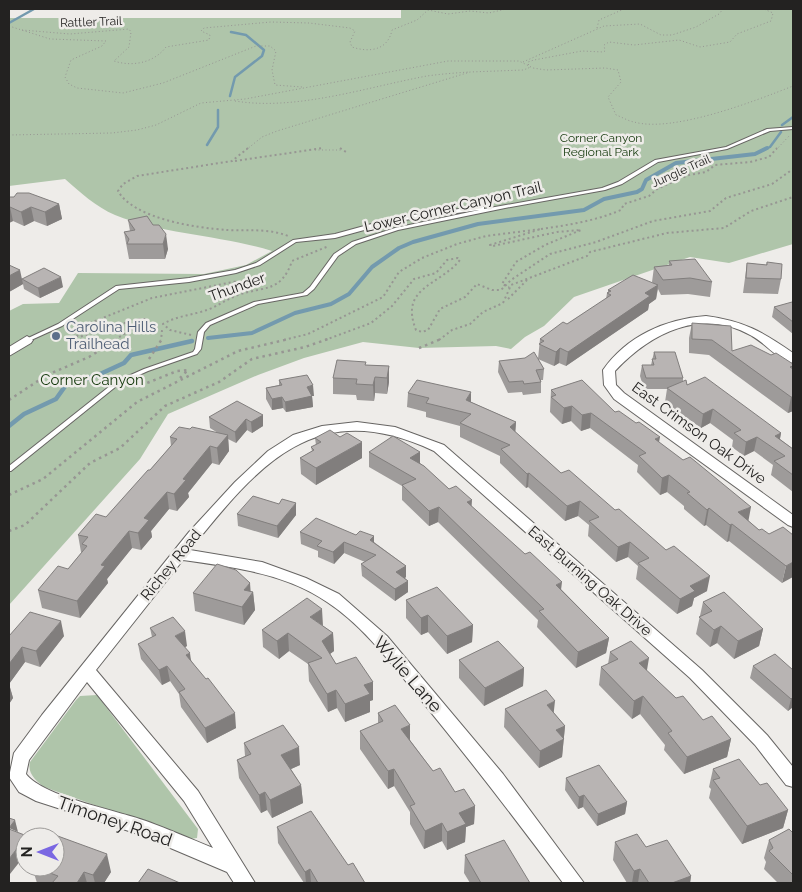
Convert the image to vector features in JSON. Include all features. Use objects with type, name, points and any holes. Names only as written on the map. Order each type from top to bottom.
[{"type":"street","name":"East Crimson Oak Drive","points":[[793,359],[747,328],[729,322],[706,320],[672,323],[619,358],[609,370],[610,386],[636,409],[793,522]]},
{"type":"street","points":[[9,352],[27,340]]},
{"type":"street","name":"Richey Road","points":[[20,758],[87,670],[226,496],[281,446],[305,434],[360,425]]},
{"type":"street","name":"East Burning Oak Drive","points":[[360,425],[384,427],[414,435],[439,448],[696,674],[761,740],[793,780]]},
{"type":"street","name":"Wylie Lane","points":[[180,554],[257,566],[300,582],[333,598],[381,640],[496,779],[574,883]]},
{"type":"street","points":[[87,670],[191,796],[245,883]]},
{"type":"street","name":"Timoney Road","points":[[20,758],[17,775],[26,787],[43,796],[140,827],[235,866]]},
{"type":"lane","name":"Lower Corner Canyon Trail","points":[[9,469],[117,383],[146,370],[195,353],[201,332],[208,324],[256,303],[292,298],[309,292],[336,255],[354,243],[397,230],[505,206],[603,189],[620,183],[657,161],[727,148],[769,130],[793,128]]},
{"type":"lane","points":[[27,340],[60,325],[107,292],[118,287],[189,280],[236,271],[258,264],[295,241],[336,236],[397,219],[505,206]]},
{"type":"path","name":"Rattler Trail","points":[[22,30],[70,34],[129,29],[131,30],[129,47],[114,61],[130,64],[156,58],[166,47],[209,40],[210,35],[200,30],[205,28],[271,22],[309,23],[350,28],[355,30],[350,42],[352,47],[366,49],[387,43],[391,40],[392,30],[402,24],[423,17],[428,10],[448,14],[470,11],[489,13],[506,9]]},
{"type":"path","points":[[597,28],[598,20],[624,9]]},
{"type":"path","points":[[529,67],[528,62],[531,60],[597,28],[614,24],[635,24],[661,35],[672,35],[696,27],[719,14],[723,9]]},
{"type":"path","points":[[9,135],[129,131],[156,125],[198,104],[311,87],[448,61],[519,62],[582,51],[603,52],[605,44],[613,42],[634,46],[679,40],[696,47],[714,46],[732,41],[737,34],[771,21],[773,13],[764,9]]},
{"type":"path","points":[[9,26],[56,39],[106,41],[102,46],[70,61],[65,77],[69,84],[78,88],[123,93],[134,91],[163,83],[247,48],[263,45],[270,46],[276,51],[272,70],[275,85],[311,87]]},
{"type":"path","points":[[519,62],[535,69],[560,71],[605,68],[618,70],[620,82],[608,97],[610,104],[621,117],[642,123],[692,119],[751,104],[793,86]]},
{"type":"path","points":[[234,100],[247,103],[308,100],[348,94],[428,76],[529,67]]},
{"type":"path","points":[[226,162],[236,159],[262,137],[277,131],[470,72]]},
{"type":"path","name":"Jungle Trail","points":[[540,229],[609,215],[621,210],[624,204],[649,196],[657,189],[689,175],[706,172],[715,165],[750,162],[769,157],[787,141],[793,128]]},
{"type":"path","points":[[295,241],[275,232],[225,230],[171,220],[132,206],[119,194],[123,184],[137,176],[317,149],[339,148],[346,152]]},
{"type":"path","points":[[507,300],[507,287],[511,280],[550,254],[596,242],[653,221],[710,211],[726,198],[772,184],[793,169]]},
{"type":"path","points":[[9,531],[25,525],[90,463],[125,445],[143,425],[165,406],[219,382],[252,359],[305,347],[371,323],[392,306],[410,282],[419,277],[436,273],[449,259],[458,258],[460,260],[446,276],[427,283],[414,298],[411,307],[416,330],[422,332],[428,330],[440,309],[465,297],[477,284],[494,290],[501,290],[587,256],[590,252],[667,233],[724,228],[751,211],[793,197]]},
{"type":"path","points":[[507,287],[503,283],[516,262],[545,245],[581,230],[557,232],[530,240],[490,245],[540,229]]},
{"type":"path","points":[[9,496],[43,479],[137,402],[210,364],[238,351],[308,334],[337,321],[383,297],[399,272],[422,258],[457,244],[486,236],[540,229]]},
{"type":"path","name":"Thunder","points":[[199,338],[170,330],[163,324],[168,320],[207,310],[239,295],[272,287],[288,273],[292,261],[328,247],[336,240],[336,236]]},
{"type":"path","points":[[419,348],[436,342],[452,330],[470,324],[483,312],[507,300],[529,278]]},
{"type":"path","points":[[9,400],[47,375],[89,357],[147,319],[138,319],[79,338],[72,332],[78,328],[152,298],[242,280]]},
{"type":"path","points":[[131,329],[158,330],[163,333],[153,354]]},
{"type":"green space","points":[[401,9],[793,9],[793,244],[729,263],[690,257],[574,297],[544,326],[525,337],[511,349],[496,346],[419,348],[363,342],[304,358],[258,375],[168,414],[140,459],[9,605],[9,311],[23,304],[59,303],[78,273],[204,274],[246,265],[272,251],[233,241],[134,222],[101,208],[65,179],[9,186],[9,18],[401,18]]},
{"type":"green space","points":[[97,695],[198,829],[197,838],[190,839],[44,787],[33,776],[29,766],[30,762],[76,700],[80,696]]},
{"type":"building","points":[[17,193],[29,193],[59,204],[45,212],[31,207],[21,212],[9,208],[9,197],[14,197]]},
{"type":"building","points":[[147,216],[153,225],[159,225],[166,234],[163,244],[127,244],[129,239],[124,232],[135,230],[128,220]]},
{"type":"building","points":[[695,259],[712,282],[690,278],[663,280],[654,267],[672,265],[669,261]]},
{"type":"building","points":[[767,262],[782,264],[781,279],[746,278],[747,263],[767,265]]},
{"type":"building","points":[[9,265],[20,270],[9,276]]},
{"type":"building","points":[[44,268],[61,277],[38,288],[22,279]]},
{"type":"building","points":[[633,275],[658,285],[645,293],[650,296],[568,352],[560,348],[556,352],[539,344],[544,341],[540,339],[563,322],[567,324],[611,295],[607,293],[611,291],[608,290]]},
{"type":"building","points":[[793,303],[793,322],[774,307]]},
{"type":"building","points":[[692,323],[731,326],[732,351],[751,345],[771,355],[776,353],[793,364],[790,367],[793,369],[793,397],[712,340],[692,339]]},
{"type":"building","points":[[534,352],[544,369],[536,370],[541,382],[524,384],[523,381],[509,382],[499,361],[525,358]]},
{"type":"building","points":[[654,352],[675,352],[683,378],[646,378],[642,365],[654,365],[652,359],[656,359]]},
{"type":"building","points":[[337,360],[366,362],[365,365],[389,366],[387,378],[375,377],[373,385],[356,384],[357,379],[333,378]]},
{"type":"building","points":[[307,375],[313,385],[307,387],[312,396],[285,402],[282,397],[272,399],[266,388],[282,385],[279,380]]},
{"type":"building","points":[[705,377],[781,433],[775,436],[793,449],[793,475],[774,461],[785,456],[757,437],[746,442],[734,433],[741,430],[713,409],[703,414],[667,388],[686,380],[687,385]]},
{"type":"building","points":[[417,380],[471,392],[466,400],[516,422],[510,427],[561,473],[569,470],[615,510],[619,509],[666,550],[674,546],[710,576],[690,586],[695,591],[680,599],[638,563],[649,558],[630,542],[618,547],[589,521],[599,517],[580,501],[567,506],[529,473],[527,474],[501,449],[510,445],[460,423],[471,414],[426,403],[429,398],[408,393]]},
{"type":"building","points":[[582,380],[615,412],[619,411],[636,423],[639,422],[660,437],[655,439],[683,460],[690,457],[751,507],[738,512],[759,530],[762,529],[769,534],[783,527],[793,535],[793,562],[786,566],[732,524],[730,525],[709,508],[707,510],[687,493],[690,492],[669,475],[662,478],[639,456],[646,453],[591,413],[582,415],[572,406],[564,408],[551,397],[556,395],[551,390]]},
{"type":"building","points":[[237,401],[263,415],[251,422],[246,419],[235,432],[209,417]]},
{"type":"building","points":[[179,427],[190,429],[192,427],[228,435],[217,448],[210,446],[183,479],[186,480],[174,494],[167,492],[144,518],[149,520],[138,533],[129,531],[101,565],[105,566],[77,601],[38,590],[58,566],[68,569],[87,546],[82,544],[88,537],[78,535],[96,514],[106,517],[150,470],[177,439],[170,437]]},
{"type":"building","points":[[330,430],[340,437],[347,433],[362,442],[316,468],[300,458],[314,450],[311,447],[321,442],[315,438]]},
{"type":"building","points":[[393,436],[420,452],[410,458],[424,466],[449,489],[456,486],[472,500],[467,502],[525,554],[530,552],[562,582],[556,585],[609,638],[578,652],[539,611],[544,609],[439,507],[429,511],[402,485],[416,479],[369,452]]},
{"type":"building","points":[[253,496],[279,504],[282,499],[296,503],[277,526],[237,514]]},
{"type":"building","points":[[316,518],[356,535],[360,531],[374,536],[370,540],[406,566],[396,572],[408,581],[395,589],[361,564],[376,555],[344,542],[333,552],[317,546],[322,541],[300,532]]},
{"type":"building","points":[[217,564],[236,570],[250,583],[244,590],[253,592],[242,607],[193,593]]},
{"type":"building","points":[[437,587],[473,625],[447,636],[428,615],[421,618],[406,600]]},
{"type":"building","points":[[724,592],[763,629],[738,641],[721,626],[714,630],[699,617],[712,611],[703,602]]},
{"type":"building","points":[[307,598],[322,609],[310,617],[333,633],[322,641],[336,664],[356,657],[373,682],[364,685],[370,694],[345,704],[336,690],[327,694],[308,663],[322,658],[288,633],[277,641],[262,630]]},
{"type":"building","points":[[30,612],[61,621],[36,651],[22,647],[9,664],[9,636]]},
{"type":"building","points":[[173,617],[185,631],[175,636],[190,653],[186,655],[206,679],[208,678],[235,713],[205,728],[179,692],[185,689],[167,666],[159,670],[138,644],[156,635],[150,628]]},
{"type":"building","points":[[498,641],[524,668],[485,688],[459,660]]},
{"type":"building","points":[[631,641],[649,658],[639,663],[676,698],[683,696],[703,720],[712,716],[731,739],[687,757],[668,733],[672,731],[643,696],[634,701],[601,667],[618,659],[610,652]]},
{"type":"building","points":[[775,654],[793,670],[793,697],[791,699],[753,666]]},
{"type":"building","points":[[546,690],[555,701],[547,705],[565,726],[556,730],[564,739],[540,751],[505,709]]},
{"type":"building","points":[[395,705],[410,725],[401,729],[433,771],[440,768],[455,792],[464,789],[475,806],[459,813],[466,824],[447,832],[442,823],[425,831],[410,806],[415,804],[394,769],[388,771],[360,731],[383,721],[378,713]]},
{"type":"building","points":[[283,725],[299,747],[281,755],[301,785],[270,800],[265,792],[259,795],[237,760],[251,754],[244,743]]},
{"type":"building","points":[[739,759],[760,785],[767,783],[788,810],[747,826],[713,780],[720,778],[713,769]]},
{"type":"building","points":[[599,765],[627,802],[598,814],[584,795],[579,797],[566,778]]},
{"type":"building","points":[[311,811],[348,865],[353,863],[365,883],[318,883],[310,869],[305,872],[277,827]]},
{"type":"building","points":[[9,818],[15,820],[9,828]]},
{"type":"building","points":[[9,829],[15,831],[15,851],[9,859]]},
{"type":"building","points":[[789,829],[793,833],[793,875],[769,851],[773,848],[769,840]]},
{"type":"building","points":[[637,834],[646,847],[667,840],[691,876],[672,883],[649,883],[640,869],[634,871],[615,842]]},
{"type":"building","points":[[65,839],[107,854],[93,875],[84,872],[77,883],[52,883],[57,877],[65,877]]},
{"type":"building","points":[[504,840],[530,883],[481,883],[465,855]]},
{"type":"building","points":[[148,869],[180,883],[138,883]]},
{"type":"waterway","points":[[9,23],[34,9]]},
{"type":"waterway","points":[[230,96],[235,77],[262,56],[264,50],[246,35],[231,32]]},
{"type":"waterway","points":[[207,145],[218,127],[218,110]]},
{"type":"waterway","points":[[782,125],[793,117]]},
{"type":"waterway","points":[[764,150],[770,147],[781,132]]},
{"type":"waterway","points":[[208,338],[252,333],[295,313],[331,304],[349,294],[372,267],[399,248],[413,242],[478,224],[584,210],[604,199],[637,192],[642,189],[646,180],[676,163],[755,154],[767,148]]},
{"type":"waterway","points":[[9,426],[24,414],[56,399],[66,385],[98,375],[124,363],[131,355],[192,341]]},
{"type":"place","name":"Carolina Hills Trailhead","points":[[56,336]]},
{"type":"park label","name":"Corner Canyon Regional Park","points":[[601,145]]},
{"type":"park label","name":"Corner Canyon","points":[[92,380]]}]
